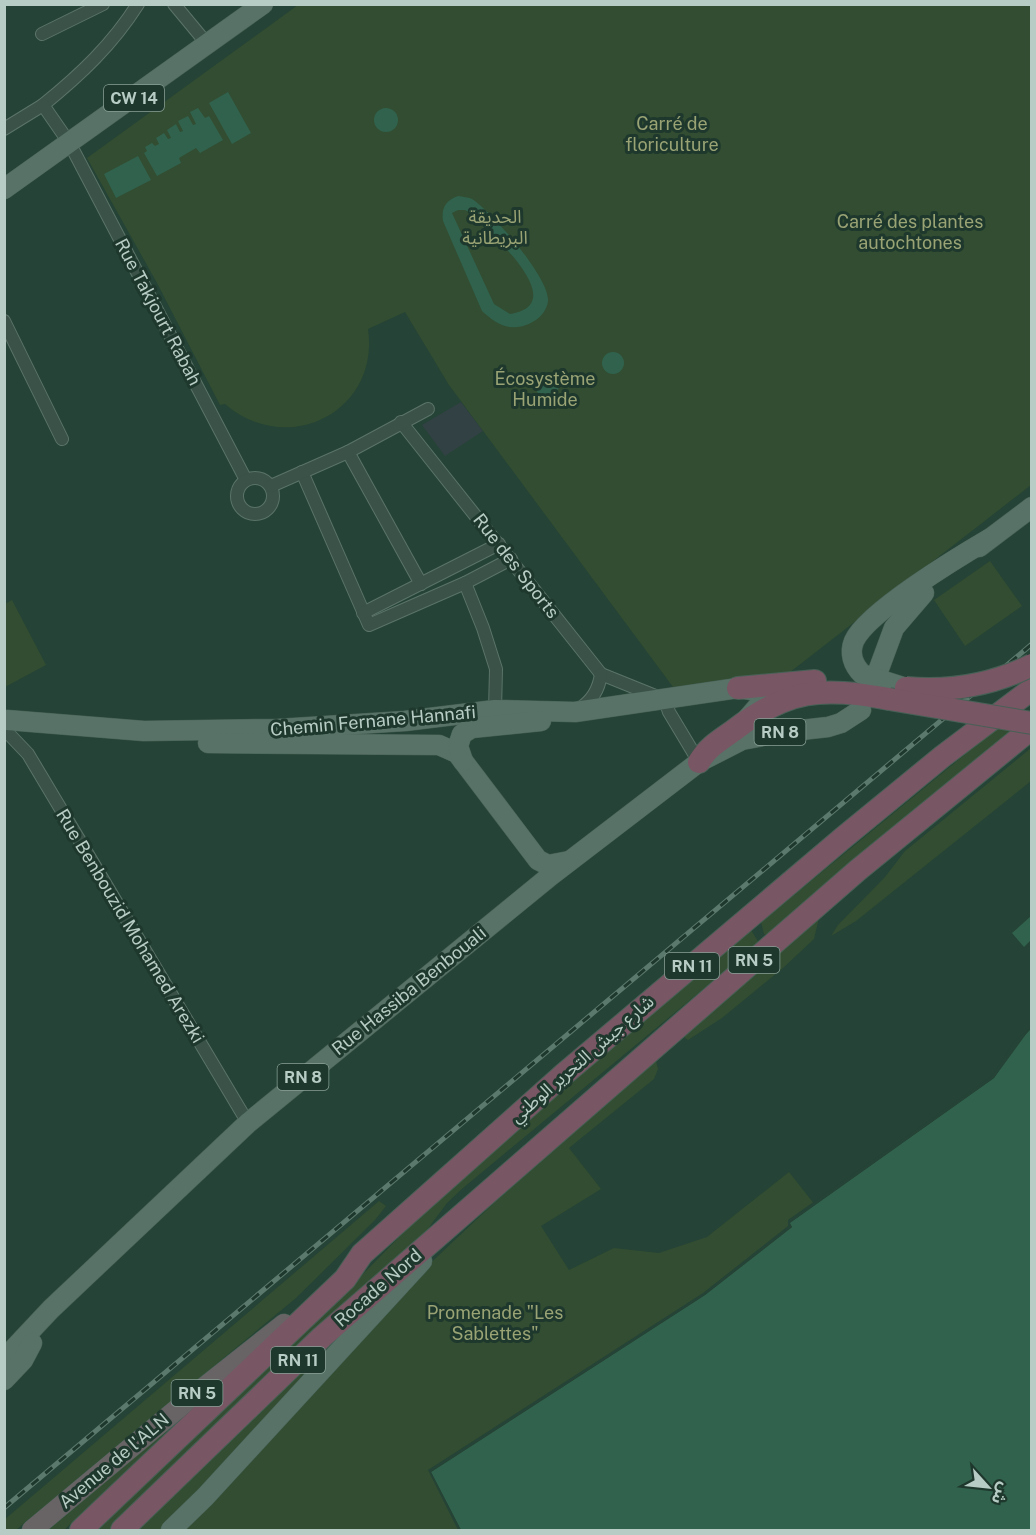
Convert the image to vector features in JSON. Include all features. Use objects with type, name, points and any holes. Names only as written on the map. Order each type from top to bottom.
[{"type":"highway","points":[[699,762],[710,747],[780,700],[805,694],[897,693],[967,687],[993,681],[1032,665]]},
{"type":"highway","points":[[738,688],[769,683],[829,681],[897,693],[1032,723]]},
{"type":"highway","name":"شارع جيش التحرير الوطني","points":[[362,1254],[459,1165],[776,894],[942,756],[1032,689]]},
{"type":"highway","name":"شارع جيش التحرير الوطني","points":[[481,1198],[858,870],[1032,728]]},
{"type":"highway","name":"Rocade Nord","points":[[122,1530],[322,1336],[481,1198]]},
{"type":"highway","name":"Avenue de l'ALN","points":[[32,1530],[133,1445],[285,1324],[362,1254]]},
{"type":"highway","name":"Rocade Nord","points":[[81,1530],[345,1278],[362,1254]]},
{"type":"main road","name":"CW 14","points":[[4,189],[263,4]]},
{"type":"main road","points":[[877,674],[889,638],[903,614],[939,579],[1032,507]]},
{"type":"main road","points":[[897,693],[862,674],[852,658],[854,640],[862,628],[877,615],[950,561],[989,539]]},
{"type":"main road","points":[[738,688],[756,691],[761,697],[760,705],[750,713],[746,721]]},
{"type":"main road","name":"Chemin Fernane Hannafi","points":[[6,726],[144,731],[278,729],[405,721],[495,710],[575,712],[662,697],[738,688]]},
{"type":"main road","name":"RN 8","points":[[699,762],[742,740],[828,727],[861,710]]},
{"type":"main road","points":[[463,761],[458,746],[462,734],[472,728],[559,719],[575,712]]},
{"type":"main road","name":"Chemin Fernane Hannafi","points":[[6,726],[126,741],[450,748],[463,761],[538,860],[548,865],[570,861]]},
{"type":"main road","name":"Rue Hassiba Benbouali","points":[[51,1309],[248,1124],[570,861],[699,762]]},
{"type":"main road","points":[[171,1530],[205,1497],[332,1356],[481,1198]]},
{"type":"main road","points":[[4,1344],[51,1309]]},
{"type":"main road","points":[[4,1380],[23,1359],[51,1309]]},
{"type":"main road","name":"RN 8","points":[[4,1359],[51,1309]]},
{"type":"street","points":[[42,34],[103,4]]},
{"type":"street","points":[[4,129],[43,105],[80,76],[119,34],[138,4]]},
{"type":"street","points":[[174,4],[208,45]]},
{"type":"street","name":"Rue Takjourt Rabah","points":[[43,105],[70,144],[246,480]]},
{"type":"street","points":[[4,321],[62,439]]},
{"type":"street","points":[[271,486],[348,452],[428,409]]},
{"type":"street","name":"Rue des Sports","points":[[401,422],[601,674]]},
{"type":"street","points":[[348,452],[421,584]]},
{"type":"street","points":[[302,472],[366,622],[372,626],[511,559]]},
{"type":"street","points":[[258,477],[271,486],[273,496],[268,508],[260,513],[250,513],[244,510],[237,499],[238,489],[246,480],[258,477]]},
{"type":"street","points":[[363,613],[499,544]]},
{"type":"street","points":[[465,583],[483,627],[496,669],[495,710]]},
{"type":"street","points":[[575,712],[593,696],[599,685],[601,674],[662,697],[699,762]]},
{"type":"street","name":"Rue Benbouzid Mohamed Arezki","points":[[6,726],[28,754],[248,1124]]},
{"type":"shaded area","points":[[228,92],[251,133],[232,144],[209,103]]},
{"type":"shaded area","points":[[198,108],[205,118],[209,116],[223,140],[200,153],[196,148],[179,158],[181,163],[157,176],[144,153],[147,151],[145,147],[152,143],[155,146],[159,144],[156,138],[164,133],[168,139],[171,138],[167,130],[176,124],[180,132],[183,131],[178,121],[188,116],[193,125],[196,124],[190,112]]},
{"type":"shaded area","points":[[386,108],[391,109],[397,115],[397,125],[391,131],[386,132],[381,131],[375,125],[374,120],[375,115],[381,109]]},
{"type":"shaded area","points":[[138,156],[151,180],[116,198],[104,174]]},
{"type":"shaded area","points":[[458,196],[469,198],[481,206],[505,230],[540,277],[548,301],[543,313],[534,321],[522,326],[506,326],[482,311],[443,221],[444,208],[447,202]],"holes":[[[465,210],[495,237],[522,268],[530,283],[533,297],[527,308],[510,314],[494,304],[452,213]]]},
{"type":"shaded area","points":[[613,352],[621,355],[624,363],[621,371],[613,374],[605,371],[602,363],[605,355]]},
{"type":"shaded area","points":[[547,373],[552,374],[558,380],[558,390],[552,396],[547,397],[542,396],[536,390],[535,385],[536,380],[542,374]]},
{"type":"shaded area","points":[[461,402],[483,431],[445,456],[422,425]]},
{"type":"shaded area","points":[[1031,916],[1031,940],[1024,947],[1012,933]]},
{"type":"shaded area","points":[[1031,1029],[1031,1530],[461,1530],[431,1472],[705,1295],[792,1227],[789,1223],[994,1078],[1016,1044]]},
{"type":"green space","points":[[298,5],[1031,5],[1031,485],[785,676],[673,687],[449,385],[405,312],[368,329],[368,358],[359,383],[344,403],[324,418],[301,426],[275,427],[249,420],[225,404],[220,405],[157,283],[87,158]]},
{"type":"green space","points":[[990,561],[1022,606],[965,646],[934,600]]},
{"type":"green space","points":[[12,600],[46,665],[5,687],[5,604]]},
{"type":"green space","points":[[1002,724],[1018,727],[767,935],[764,934],[761,922]]},
{"type":"green space","points":[[1031,748],[1031,781],[856,921],[831,936],[838,925],[885,877],[905,851]]},
{"type":"green space","points":[[819,918],[814,939],[783,968],[722,1018],[688,1040],[685,1038],[685,1035]]},
{"type":"green space","points":[[751,930],[759,943],[463,1188],[447,1203],[427,1230],[110,1530],[97,1530],[323,1315],[453,1182]]},
{"type":"green space","name":"Promenade \"Les Sablettes\"","points":[[656,1061],[658,1069],[654,1079],[569,1148],[601,1189],[541,1226],[569,1270],[614,1248],[659,1253],[707,1237],[789,1172],[815,1205],[790,1223],[792,1227],[705,1295],[431,1472],[461,1530],[133,1530],[337,1339],[401,1291],[495,1202]]},
{"type":"green space","points":[[379,1201],[386,1206],[375,1220],[296,1298],[16,1530],[5,1530],[4,1520]]},
{"type":"green space","points":[[191,1409],[64,1530],[46,1530]]},
{"type":"pier","points":[[1032,1026],[994,1078],[790,1223],[792,1227],[705,1295],[431,1472],[461,1530],[458,1530],[428,1470],[703,1293],[788,1226],[788,1220],[992,1076],[1014,1042]]},
{"type":"railway","points":[[4,1508],[1032,644]]},
{"type":"park label","name":"Carré de floriculture","points":[[672,134]]},
{"type":"park label","name":"الحديقة البريطانية","points":[[495,227]]},
{"type":"park label","name":"Carré des plantes autochtones","points":[[910,232]]},
{"type":"park label","name":"Écosystème Humide","points":[[545,389]]}]
